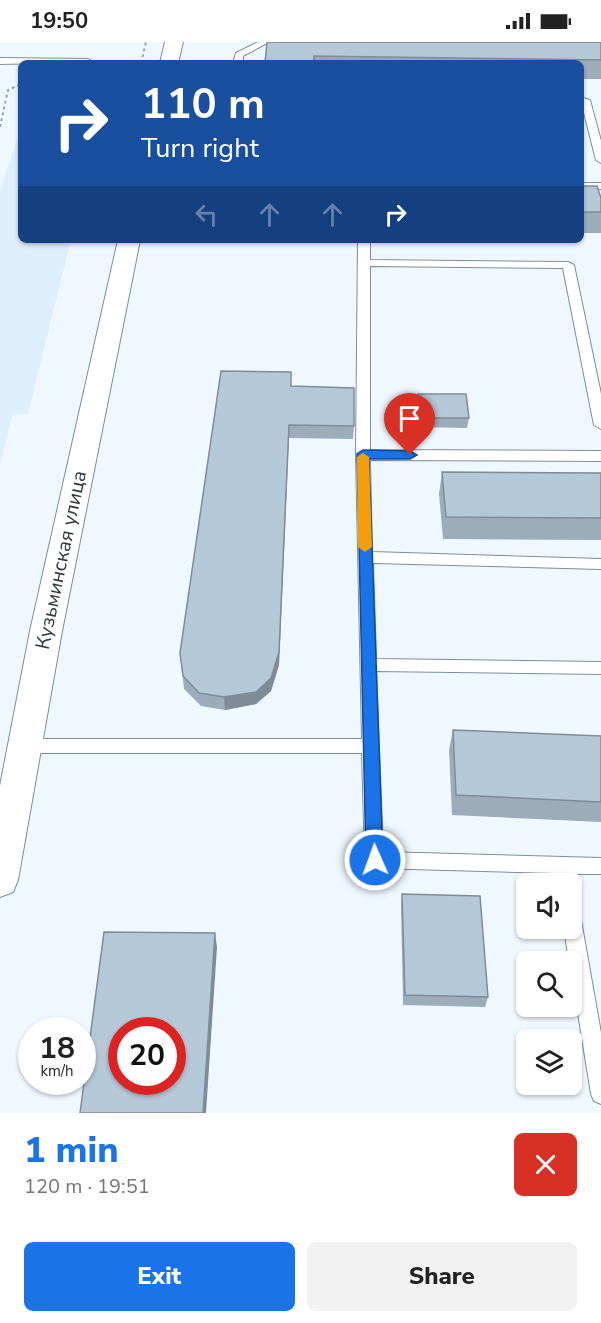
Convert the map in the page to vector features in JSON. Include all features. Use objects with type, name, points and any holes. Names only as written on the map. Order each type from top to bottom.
[{"type":"street","points":[[170,60],[174,42]]},
{"type":"street","name":"Кузьминская улица","points":[[0,880],[46,631],[128,243]]},
{"type":"lane","points":[[238,60],[239,55],[265,42]]},
{"type":"lane","points":[[0,62],[18,62]]},
{"type":"lane","points":[[584,100],[601,160]]},
{"type":"lane","points":[[584,186],[601,186]]},
{"type":"lane","points":[[364,243],[363,454],[375,860],[601,866]]},
{"type":"lane","points":[[364,263],[567,265],[601,425]]},
{"type":"lane","points":[[363,454],[601,456]]},
{"type":"lane","points":[[365,557],[601,564]]},
{"type":"lane","points":[[368,665],[601,668]]},
{"type":"lane","points":[[25,746],[371,746]]},
{"type":"lane","points":[[562,865],[563,873]]},
{"type":"lane","points":[[575,939],[601,1094]]},
{"type":"path","points":[[142,60],[146,42]]},
{"type":"path","points":[[0,127],[8,90],[18,85]]},
{"type":"shaded area","points":[[18,137],[18,243],[70,243],[28,414],[13,414],[0,464],[0,191]]},
{"type":"building","points":[[267,42],[601,42],[601,60],[314,56],[314,60],[265,60]]},
{"type":"building","points":[[584,186],[597,186],[601,198],[601,212],[584,212]]},
{"type":"building","points":[[221,371],[291,372],[291,386],[354,388],[354,426],[289,425],[279,652],[271,678],[256,692],[224,697],[199,693],[183,676],[180,653]]},
{"type":"building","points":[[418,394],[466,394],[469,418],[420,418]]},
{"type":"building","points":[[442,472],[601,473],[601,518],[446,517]]},
{"type":"building","points":[[453,730],[601,736],[601,802],[456,795]]},
{"type":"building","points":[[402,894],[480,896],[488,997],[405,995]]},
{"type":"building","points":[[104,932],[215,933],[203,1113],[80,1113],[82,1095],[96,1095],[96,1017],[93,1017]]},
{"type":"slow traffic","points":[[363,457],[365,547]]},
{"type":"route","points":[[375,860],[363,454],[410,455]]}]
